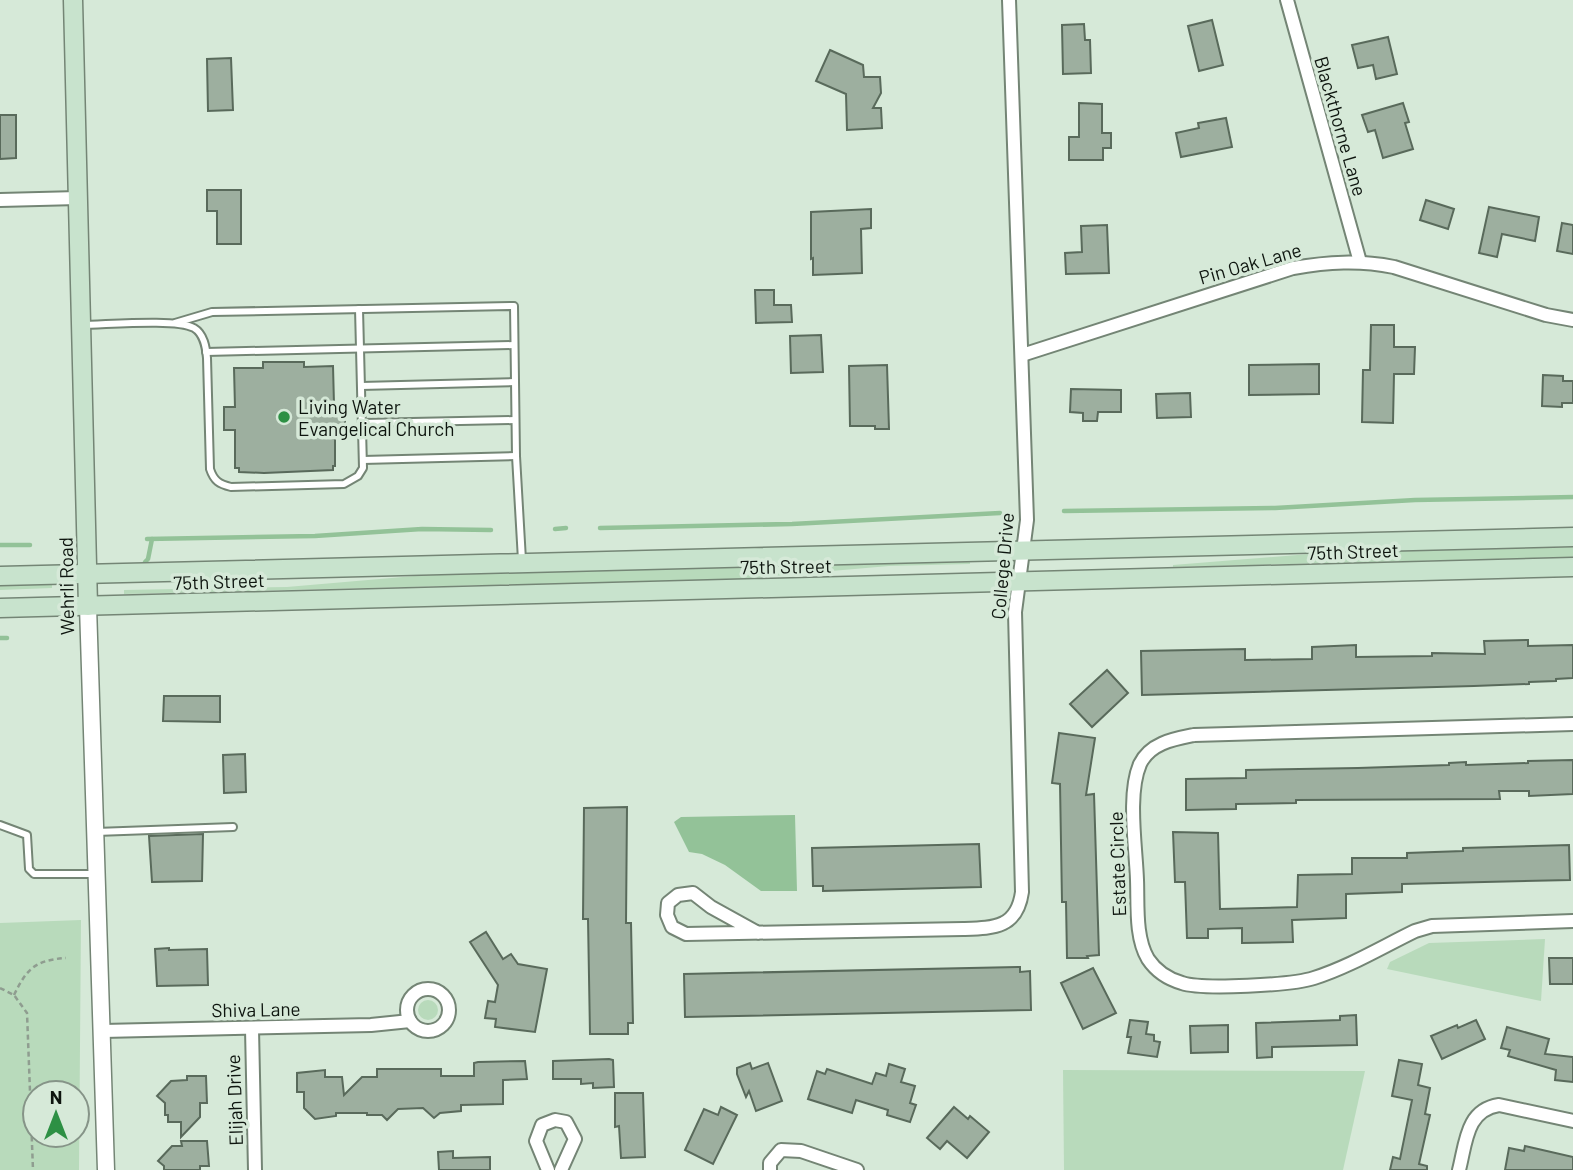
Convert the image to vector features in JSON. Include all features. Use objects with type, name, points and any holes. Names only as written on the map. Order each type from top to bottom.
[{"type":"main road","name":"Wehrli Road","points":[[73,0],[88,606]]},
{"type":"main road","name":"75th Street","points":[[0,576],[1573,537]]},
{"type":"main road","name":"75th Street","points":[[0,608],[1573,567]]},
{"type":"street","name":"College Drive","points":[[758,933],[693,893],[678,895],[668,903],[667,915],[672,927],[686,934],[758,933],[991,928],[1001,925],[1016,913],[1022,892],[1015,612],[1027,520],[1009,0]]},
{"type":"street","name":"Blackthorne Lane","points":[[1287,0],[1360,261]]},
{"type":"street","points":[[0,200],[78,198]]},
{"type":"street","name":"Pin Oak Lane","points":[[1022,355],[1293,268],[1333,262],[1360,261],[1395,267],[1546,315],[1573,320]]},
{"type":"street","name":"Wehrli Road","points":[[88,606],[106,1170]]},
{"type":"street","name":"Estate Circle","points":[[1573,724],[1194,736],[1172,739],[1148,753],[1141,763],[1134,808],[1139,923],[1143,945],[1149,960],[1158,971],[1181,983],[1199,986],[1313,979],[1415,931],[1432,926],[1573,921]]},
{"type":"street","name":"Shiva Lane","points":[[103,1031],[252,1029],[410,1021]]},
{"type":"street","name":"Elijah Drive","points":[[252,1029],[256,1170]]},
{"type":"street","points":[[1459,1170],[1473,1120],[1488,1106],[1499,1105],[1573,1121]]},
{"type":"street","points":[[548,1170],[536,1141],[542,1125],[555,1120],[566,1122],[575,1139],[561,1170]]},
{"type":"street","points":[[770,1170],[770,1163],[781,1150],[801,1151],[839,1168],[857,1170]]},
{"type":"lane","points":[[175,323],[212,312],[514,306],[516,456],[522,562]]},
{"type":"lane","points":[[82,325],[175,323],[193,327],[200,334],[206,352],[210,469],[213,478],[220,484],[231,487],[344,484],[358,476],[363,468],[359,309]]},
{"type":"lane","points":[[206,352],[514,345]]},
{"type":"lane","points":[[361,386],[515,382]]},
{"type":"lane","points":[[362,423],[515,420]]},
{"type":"lane","points":[[363,460],[516,456]]},
{"type":"lane","points":[[0,825],[27,835],[29,869],[34,874],[97,874]]},
{"type":"lane","points":[[96,832],[233,827]]},
{"type":"path","points":[[14,995],[26,973],[38,963],[66,958]]},
{"type":"path","points":[[0,988],[14,995],[27,1013],[33,1170]]},
{"type":"shaded area","points":[[1573,547],[1573,557],[1173,567],[1322,553]]},
{"type":"shaded area","points":[[970,561],[970,564],[889,566],[740,579],[124,594],[124,590],[287,587],[426,575]]},
{"type":"shaded area","points":[[52,584],[52,588],[0,590],[0,585]]},
{"type":"shaded area","points":[[795,815],[797,891],[761,891],[725,865],[702,854],[689,852],[674,822],[681,817]]},
{"type":"shaded area","points":[[81,920],[80,1079],[21,1079],[21,1149],[79,1149],[79,1170],[0,1170],[0,923]]},
{"type":"shaded area","points":[[1545,939],[1541,1001],[1387,969],[1390,962],[1429,943]]},
{"type":"shaded area","points":[[428,1000],[435,1003],[438,1010],[435,1017],[428,1020],[421,1017],[418,1010],[421,1003]]},
{"type":"shaded area","points":[[1063,1070],[1365,1071],[1343,1170],[1064,1170]]},
{"type":"building","points":[[1212,20],[1223,65],[1199,71],[1188,26]]},
{"type":"building","points":[[1084,24],[1085,40],[1090,40],[1091,73],[1063,74],[1062,25]]},
{"type":"building","points":[[1388,37],[1397,74],[1376,79],[1373,65],[1358,68],[1352,45]]},
{"type":"building","points":[[830,50],[863,65],[864,77],[880,77],[881,93],[873,108],[881,108],[882,128],[847,130],[846,94],[816,81]]},
{"type":"building","points":[[231,58],[233,110],[208,111],[207,59]]},
{"type":"building","points":[[1079,103],[1102,104],[1102,133],[1111,133],[1111,148],[1103,148],[1103,160],[1069,160],[1069,137],[1079,137]]},
{"type":"building","points":[[1403,103],[1409,122],[1405,123],[1413,149],[1383,158],[1375,130],[1368,132],[1362,115]]},
{"type":"building","points":[[0,115],[16,115],[16,158],[0,159]]},
{"type":"building","points":[[1226,118],[1232,147],[1181,157],[1176,133],[1199,128],[1198,123]]},
{"type":"building","points":[[207,190],[241,190],[241,244],[217,244],[217,211],[207,211]]},
{"type":"building","points":[[1426,200],[1454,209],[1448,229],[1420,220]]},
{"type":"building","points":[[1489,207],[1539,217],[1535,241],[1502,234],[1497,257],[1479,253]]},
{"type":"building","points":[[871,209],[871,228],[861,229],[862,273],[813,275],[811,212]]},
{"type":"building","points":[[1562,223],[1573,225],[1573,254],[1557,251]]},
{"type":"building","points":[[1107,225],[1109,273],[1066,274],[1065,253],[1082,252],[1081,226]]},
{"type":"building","points":[[755,290],[774,290],[774,305],[791,305],[792,322],[756,323]]},
{"type":"building","points":[[1371,325],[1394,325],[1394,347],[1415,347],[1414,374],[1394,374],[1393,423],[1362,422],[1363,370],[1370,370]]},
{"type":"building","points":[[821,335],[823,372],[791,373],[790,336]]},
{"type":"building","name":"Living Water Evangelical Church","points":[[263,362],[304,362],[304,367],[333,366],[334,404],[345,404],[345,427],[335,427],[333,470],[264,473],[239,472],[239,468],[235,468],[235,430],[224,430],[224,407],[235,407],[234,368],[263,368]]},
{"type":"building","points":[[1319,364],[1319,394],[1249,395],[1249,365]]},
{"type":"building","points":[[887,365],[889,429],[850,426],[849,366]]},
{"type":"building","points":[[1543,375],[1563,376],[1563,381],[1573,381],[1573,403],[1562,403],[1562,407],[1542,406]]},
{"type":"building","points":[[1071,389],[1121,390],[1121,412],[1098,412],[1097,421],[1083,421],[1083,413],[1070,412]]},
{"type":"building","points":[[1190,393],[1191,417],[1157,418],[1156,394]]},
{"type":"building","points":[[1528,640],[1528,646],[1573,645],[1573,678],[1529,684],[1142,695],[1141,651],[1245,649],[1245,660],[1312,659],[1312,647],[1356,645],[1356,657],[1432,656],[1432,653],[1485,654],[1484,641]]},
{"type":"building","points":[[1107,670],[1128,693],[1092,727],[1070,704]]},
{"type":"building","points":[[164,696],[220,696],[220,722],[163,721]]},
{"type":"building","points":[[1059,733],[1095,738],[1086,795],[1094,794],[1099,955],[1087,956],[1088,958],[1067,958],[1066,902],[1062,902],[1060,784],[1052,783]]},
{"type":"building","points":[[245,754],[246,792],[224,793],[223,755]]},
{"type":"building","points":[[1573,760],[1573,794],[1529,796],[1529,791],[1499,791],[1500,799],[1296,800],[1296,803],[1236,804],[1236,809],[1186,810],[1186,779],[1246,778],[1246,770]]},
{"type":"building","points":[[627,807],[626,923],[631,923],[633,1023],[628,1023],[628,1034],[590,1034],[588,919],[583,919],[584,808]]},
{"type":"building","points":[[1173,832],[1218,833],[1220,909],[1297,907],[1298,875],[1352,874],[1352,858],[1407,858],[1407,853],[1463,851],[1463,848],[1569,845],[1570,880],[1402,884],[1402,892],[1346,894],[1346,918],[1292,920],[1293,942],[1242,943],[1242,928],[1208,929],[1208,938],[1187,938],[1185,882],[1175,882]]},
{"type":"building","points":[[203,834],[202,881],[152,882],[149,836]]},
{"type":"building","points":[[979,844],[981,887],[823,891],[823,886],[813,886],[812,848]]},
{"type":"building","points":[[486,932],[503,959],[511,954],[518,964],[547,969],[535,1032],[495,1027],[496,1019],[485,1018],[488,1001],[495,1002],[498,985],[470,942]]},
{"type":"building","points":[[155,949],[207,949],[208,985],[157,986]]},
{"type":"building","points":[[1549,958],[1573,958],[1573,984],[1550,984]]},
{"type":"building","points":[[1020,967],[1020,972],[1030,971],[1031,1010],[685,1017],[684,974]]},
{"type":"building","points":[[1093,968],[1116,1013],[1083,1029],[1061,983]]},
{"type":"building","points":[[1356,1015],[1357,1045],[1272,1047],[1272,1057],[1257,1058],[1256,1023],[1340,1020],[1340,1016]]},
{"type":"building","points":[[1130,1020],[1148,1022],[1146,1034],[1154,1035],[1154,1041],[1160,1042],[1157,1057],[1128,1053]]},
{"type":"building","points":[[1476,1020],[1485,1039],[1442,1059],[1431,1036]]},
{"type":"building","points":[[1228,1025],[1228,1052],[1191,1053],[1190,1026]]},
{"type":"building","points":[[1507,1027],[1549,1039],[1545,1054],[1573,1057],[1573,1082],[1555,1080],[1556,1070],[1508,1056],[1510,1050],[1501,1048]]},
{"type":"building","points":[[613,1060],[614,1087],[593,1088],[593,1083],[581,1084],[581,1079],[553,1079],[553,1061]]},
{"type":"building","points":[[1399,1060],[1422,1064],[1418,1085],[1430,1088],[1425,1114],[1430,1115],[1419,1164],[1427,1166],[1427,1170],[1390,1170],[1393,1157],[1400,1159],[1412,1100],[1392,1096]]},
{"type":"building","points":[[525,1061],[527,1079],[503,1080],[503,1104],[461,1105],[461,1111],[440,1113],[434,1118],[423,1108],[398,1109],[387,1120],[382,1115],[367,1113],[336,1113],[336,1116],[315,1119],[304,1108],[304,1092],[297,1092],[297,1073],[325,1070],[325,1077],[342,1077],[344,1095],[362,1077],[377,1077],[377,1069],[441,1069],[441,1076],[474,1076],[474,1063]]},
{"type":"building","points":[[750,1063],[752,1069],[768,1063],[782,1101],[756,1111],[749,1091],[746,1097],[737,1074],[737,1068]]},
{"type":"building","points":[[889,1064],[905,1069],[901,1082],[915,1086],[910,1103],[916,1105],[910,1122],[887,1115],[888,1110],[856,1100],[852,1113],[808,1099],[817,1071],[825,1074],[827,1069],[872,1084],[876,1073],[886,1076]]},
{"type":"building","points":[[187,1076],[206,1076],[207,1103],[200,1103],[200,1117],[181,1137],[181,1122],[168,1122],[165,1103],[157,1096],[171,1081],[187,1080]]},
{"type":"building","points":[[615,1093],[643,1093],[645,1157],[621,1158],[619,1126],[615,1127]]},
{"type":"building","points":[[721,1107],[737,1115],[713,1164],[685,1150],[704,1109],[718,1115]]},
{"type":"building","points":[[954,1107],[989,1132],[967,1158],[947,1141],[940,1149],[927,1138]]},
{"type":"building","points":[[181,1141],[207,1141],[209,1166],[200,1166],[200,1170],[164,1170],[164,1166],[158,1161],[172,1146],[182,1146]]},
{"type":"building","points":[[1525,1146],[1573,1157],[1573,1170],[1505,1170],[1509,1148],[1524,1151]]},
{"type":"building","points":[[453,1151],[453,1158],[490,1157],[490,1170],[439,1170],[438,1152]]},
{"type":"waterway","points":[[1064,511],[1275,508],[1415,500],[1573,497]]},
{"type":"waterway","points":[[600,528],[792,524],[1000,513]]},
{"type":"waterway","points":[[555,529],[566,528]]},
{"type":"waterway","points":[[147,539],[315,536],[422,529],[491,530]]},
{"type":"waterway","points":[[145,562],[152,539]]},
{"type":"waterway","points":[[0,545],[30,545]]},
{"type":"waterway","points":[[0,638],[7,638]]},
{"type":"place","name":"Living Water Evangelical Church","points":[[284,417]]}]
